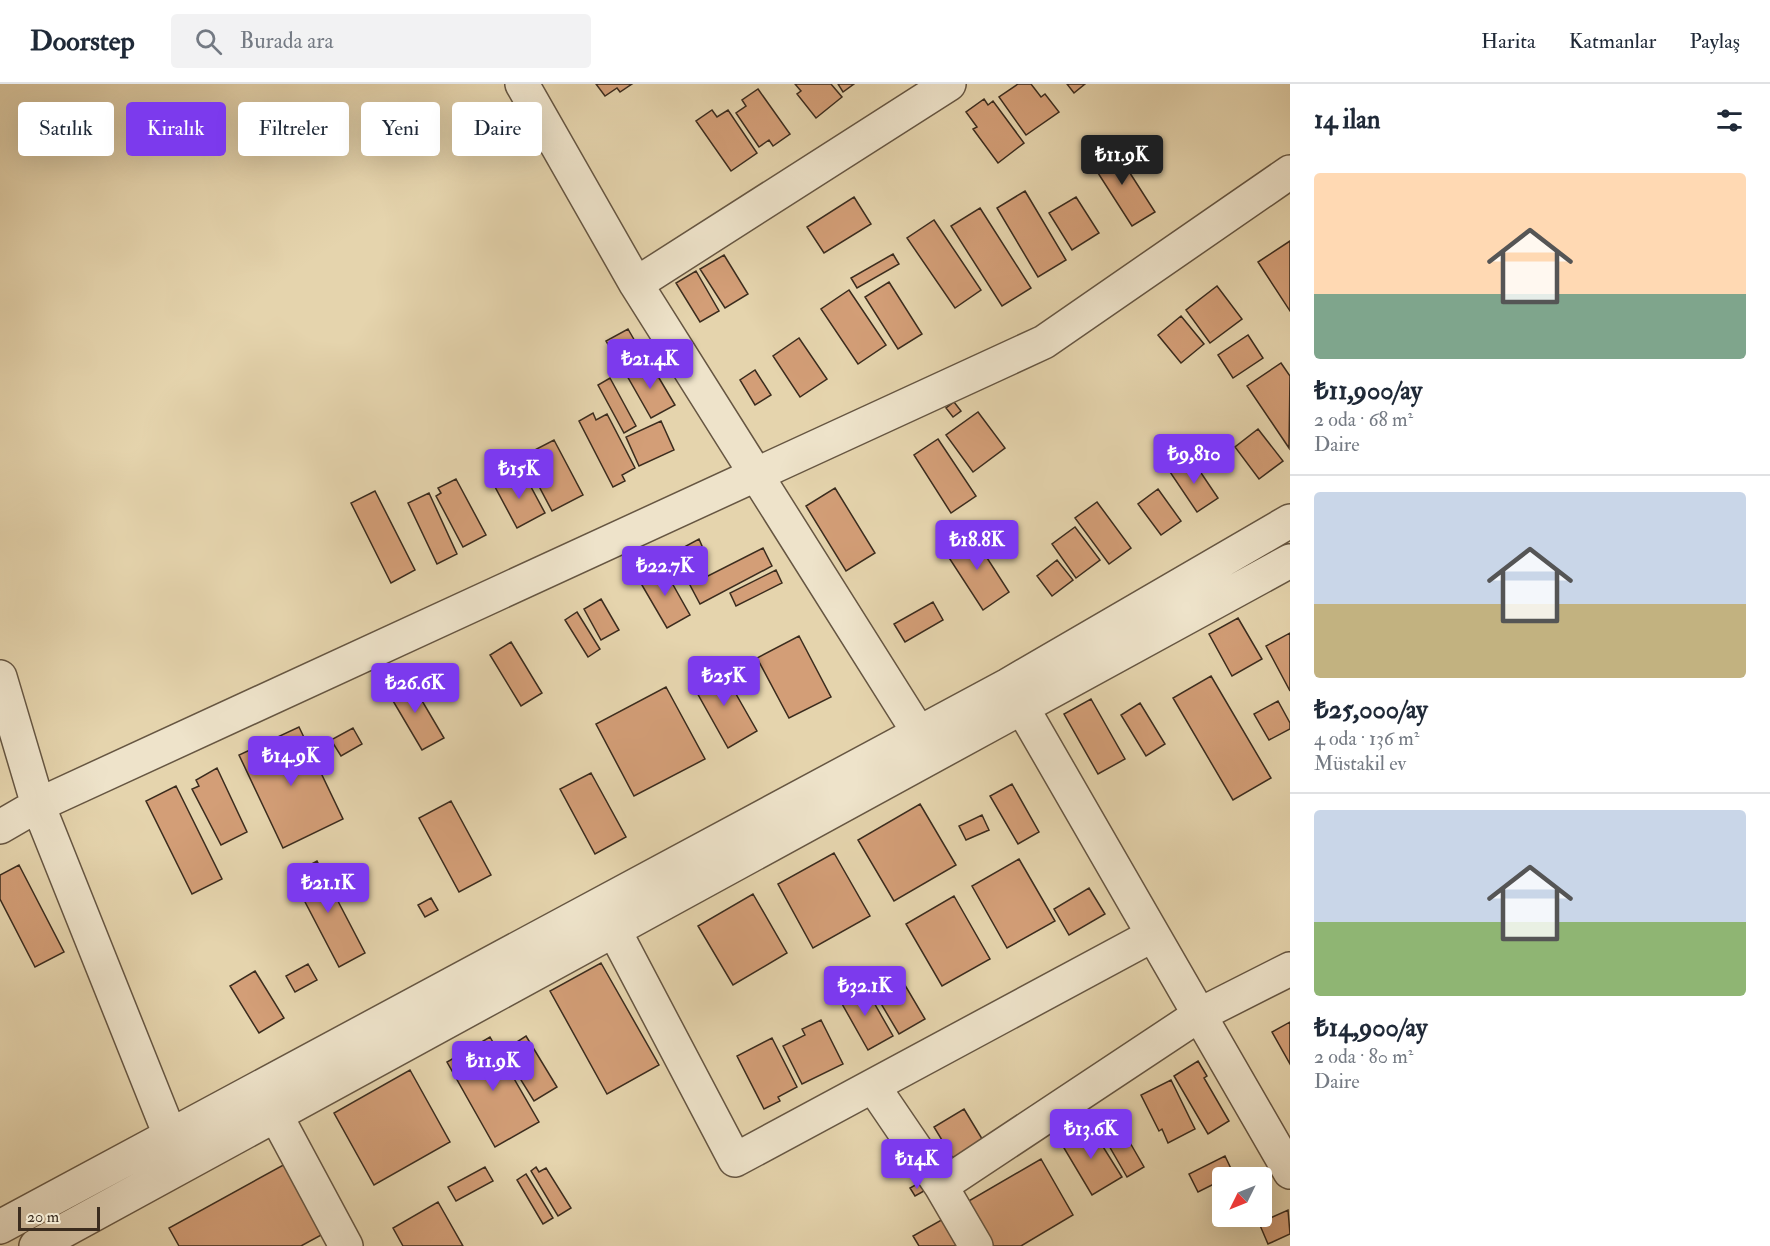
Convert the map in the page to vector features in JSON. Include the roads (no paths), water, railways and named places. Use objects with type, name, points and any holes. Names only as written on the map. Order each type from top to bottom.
[{"type":"street","points":[[522,84],[636,284],[919,733]]},
{"type":"street","points":[[636,284],[949,84]]},
{"type":"street","points":[[0,827],[38,805],[1044,342],[1290,172]]},
{"type":"street","points":[[36,1246],[276,1116],[919,733],[1015,697],[1290,521]]},
{"type":"street","points":[[0,1227],[260,1087],[607,918],[1015,697],[1290,561]]},
{"type":"street","points":[[0,677],[38,805],[170,1135]]},
{"type":"street","points":[[1015,697],[1290,1172]]},
{"type":"street","points":[[607,918],[735,1160],[1153,935]]},
{"type":"street","points":[[941,1186],[1199,1015],[1290,969]]},
{"type":"street","points":[[873,1086],[941,1186],[976,1246]]},
{"type":"street","points":[[260,1087],[346,1246]]}]
